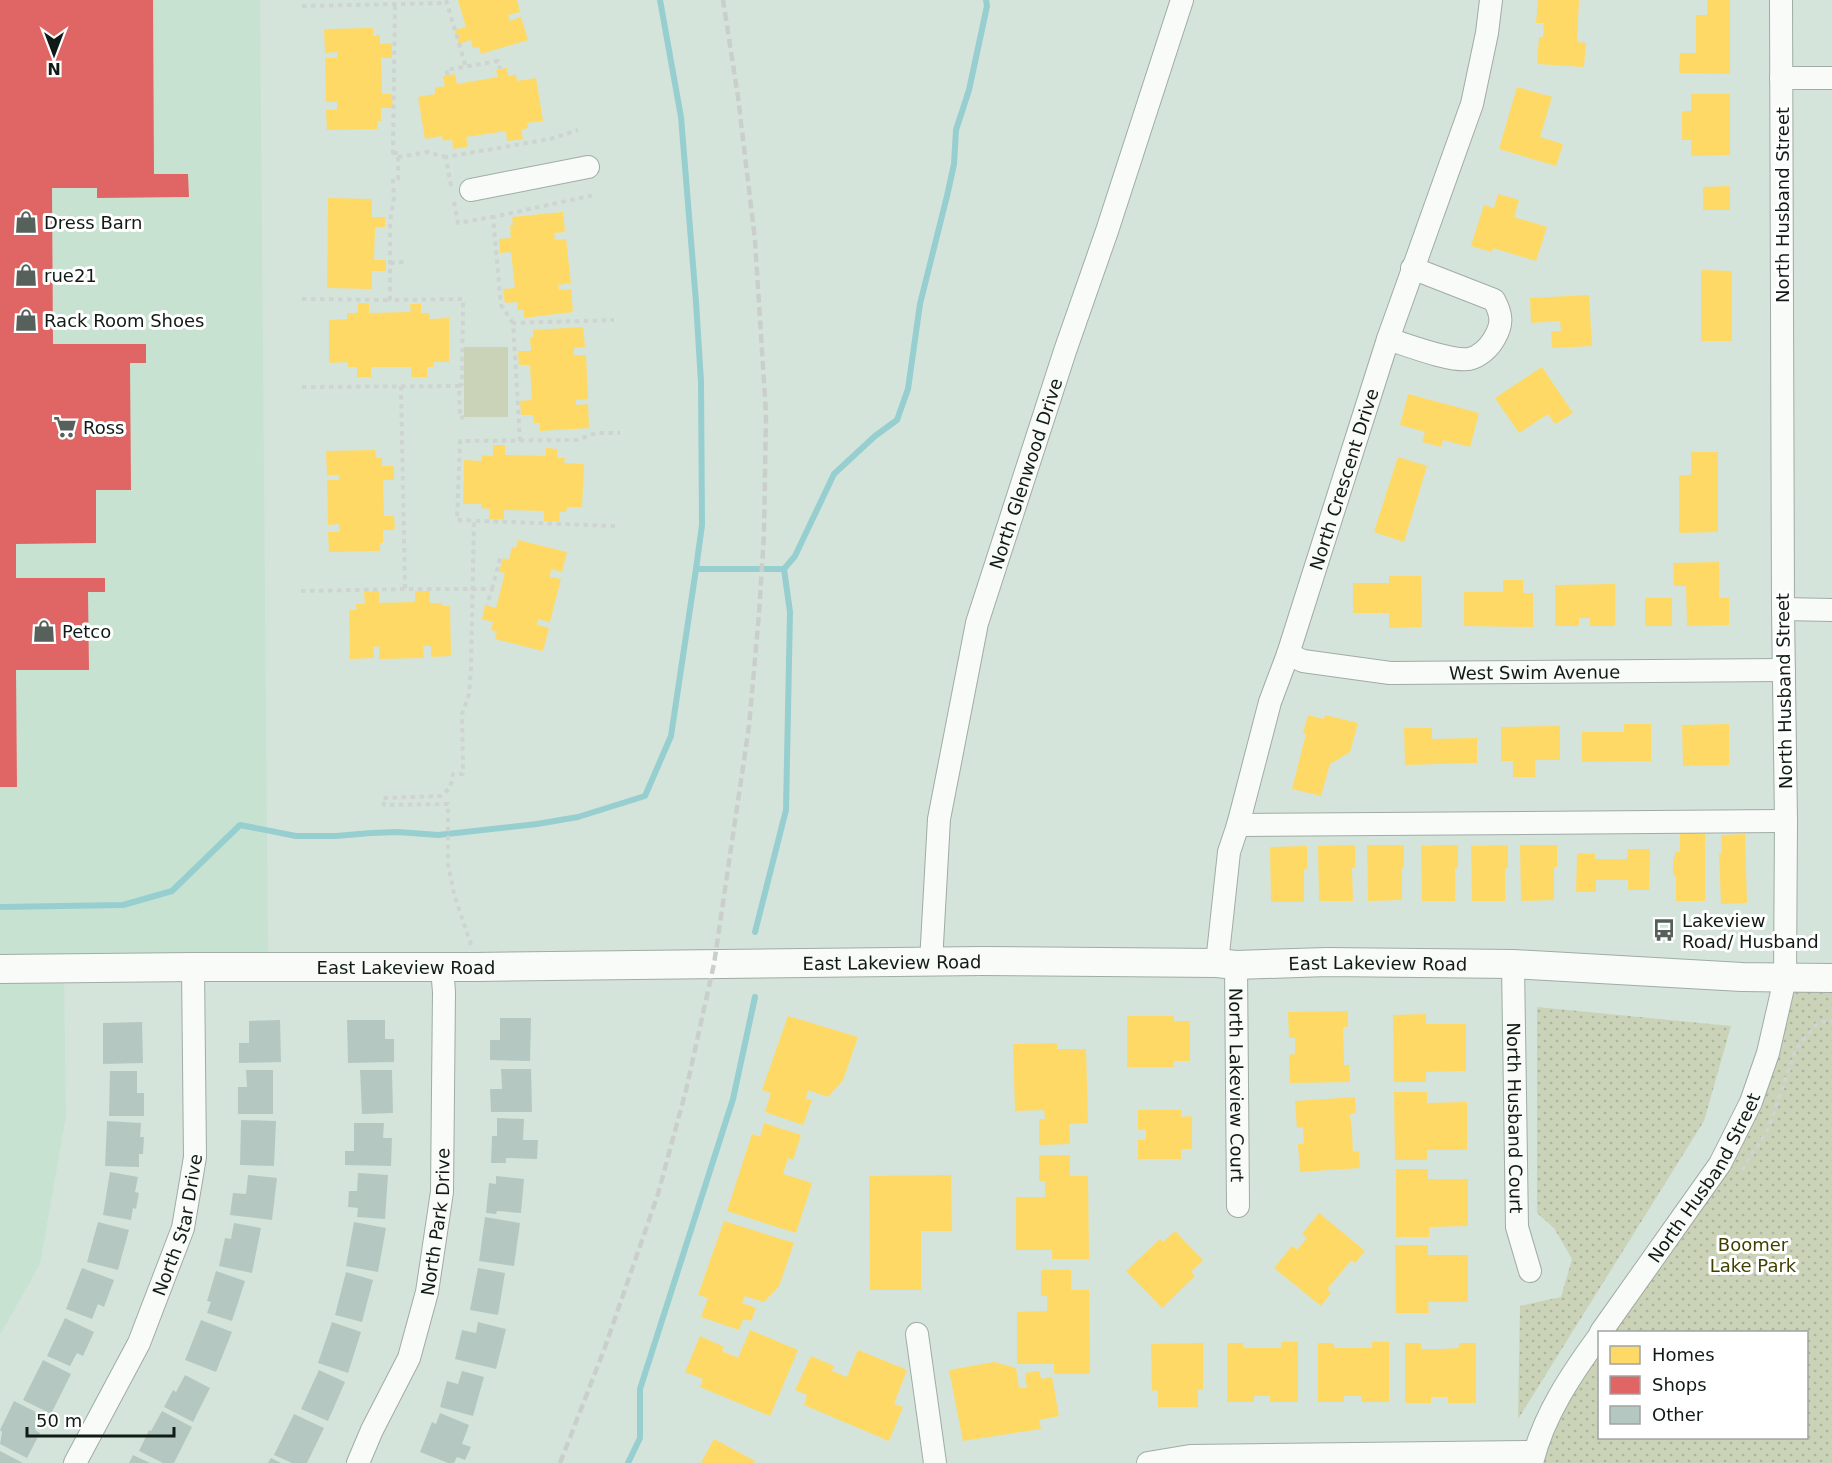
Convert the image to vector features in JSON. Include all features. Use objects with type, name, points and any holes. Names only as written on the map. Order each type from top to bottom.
[{"type":"main road","name":"East Lakeview Road","points":[[0,969],[931,962],[1227,964],[1328,962],[1513,964],[1785,979],[1832,978]]},
{"type":"street","name":"North Glenwood Drive","points":[[931,962],[939,819],[977,623],[1182,0]]},
{"type":"street","name":"North Crescent Drive","points":[[1227,964],[1228,852],[1238,825],[1270,702],[1288,654],[1388,339],[1472,104],[1487,33],[1491,0]]},
{"type":"street","name":"North Husband Street","points":[[1602,1331],[1720,1164],[1754,1092],[1768,1053],[1785,979],[1781,0]]},
{"type":"street","points":[[1781,78],[1832,78]]},
{"type":"street","points":[[471,190],[588,167]]},
{"type":"street","points":[[1388,339],[1454,358],[1468,359],[1490,346],[1500,330],[1500,313],[1494,300],[1412,268]]},
{"type":"street","points":[[1783,609],[1832,610]]},
{"type":"street","name":"West Swim Avenue","points":[[1288,654],[1303,661],[1390,673],[1784,670]]},
{"type":"street","points":[[1238,825],[1786,821]]},
{"type":"street","name":"North Lakeview Court","points":[[1227,964],[1238,1206]]},
{"type":"street","name":"North Husband Court","points":[[1513,964],[1517,1227],[1530,1270]]},
{"type":"street","name":"North Star Drive","points":[[75,1463],[139,1343],[183,1228],[195,1157],[193,967]]},
{"type":"street","name":"North Park Drive","points":[[358,1463],[372,1430],[409,1358],[427,1292],[442,1192],[444,992],[442,967]]},
{"type":"street","points":[[917,1334],[935,1463]]},
{"type":"street","name":"North Husband Street","points":[[1533,1458],[1552,1411],[1574,1371],[1598,1337]]},
{"type":"street","points":[[1148,1463],[1190,1456],[1331,1459],[1533,1458]]},
{"type":"path","points":[[302,6],[447,1],[466,67]]},
{"type":"path","points":[[390,300],[390,223],[394,197],[393,179],[398,179],[398,153],[393,153],[395,4]]},
{"type":"path","points":[[448,75],[446,70],[498,61],[500,69]]},
{"type":"path","points":[[398,158],[427,152],[446,157]]},
{"type":"path","points":[[520,441],[513,323],[501,305],[493,217],[594,195]]},
{"type":"path","points":[[390,262],[405,262]]},
{"type":"path","points":[[302,299],[463,299],[462,384],[459,386],[460,418],[464,417]]},
{"type":"path","points":[[513,323],[614,320]]},
{"type":"path","points":[[401,386],[405,589]]},
{"type":"path","points":[[302,387],[459,386]]},
{"type":"path","points":[[615,526],[457,519],[460,441],[577,440],[596,433],[620,433]]},
{"type":"path","points":[[474,520],[469,694],[462,714],[463,774],[453,774],[450,788],[441,796],[383,798],[384,805],[448,804],[447,864],[476,967]]},
{"type":"path","points":[[488,605],[501,555]]},
{"type":"path","points":[[301,591],[492,589]]},
{"type":"shaded area","points":[[0,0],[260,0],[268,956],[0,956]]},
{"type":"shaded area","points":[[64,975],[66,1116],[40,1264],[0,1335],[0,979]]},
{"type":"green space","points":[[464,347],[508,347],[508,417],[464,417]]},
{"type":"green space","name":"Boomer Lake Park","points":[[1786,981],[1832,981],[1832,1463],[1534,1463],[1598,1338],[1598,1439],[1808,1439],[1808,1331],[1603,1331],[1721,1165]]},
{"type":"green space","points":[[1537,1007],[1731,1026],[1704,1121],[1518,1419],[1520,1306],[1561,1297],[1572,1259],[1554,1228],[1537,1213]]},
{"type":"building: Homes","points":[[458,0],[517,0],[520,12],[508,15],[510,21],[521,17],[528,40],[481,54],[479,47],[473,48],[471,40],[459,44],[455,30],[466,27]]},
{"type":"building: Homes","points":[[1538,0],[1579,0],[1577,42],[1586,43],[1584,67],[1537,64],[1539,37],[1543,37],[1544,23],[1536,23]]},
{"type":"building: Homes","points":[[1707,0],[1730,0],[1730,74],[1679,73],[1680,53],[1696,53],[1696,15],[1707,15]]},
{"type":"building: Homes","points":[[373,28],[373,36],[380,35],[380,44],[392,43],[392,58],[381,58],[382,94],[392,94],[393,108],[381,108],[381,121],[377,121],[378,129],[327,130],[326,110],[337,110],[337,102],[326,102],[325,58],[337,58],[337,52],[325,53],[324,29]]},
{"type":"building: Homes","points":[[507,68],[508,76],[516,75],[517,81],[536,78],[543,121],[527,123],[528,128],[521,130],[523,139],[507,141],[506,131],[466,137],[468,147],[453,149],[452,139],[443,141],[442,136],[425,139],[418,97],[435,94],[435,88],[445,86],[443,76],[455,74],[457,84],[498,77],[496,70]]},
{"type":"building: Homes","points":[[1517,87],[1552,97],[1540,137],[1563,144],[1556,166],[1499,149]]},
{"type":"building: Homes","points":[[1691,94],[1730,94],[1730,155],[1691,156],[1691,140],[1682,140],[1682,111],[1691,111]]},
{"type":"building: Homes","points":[[1730,186],[1730,210],[1703,210],[1703,187]]},
{"type":"building: Homes","points":[[1498,194],[1519,200],[1514,217],[1547,227],[1536,261],[1493,248],[1492,252],[1471,246],[1484,205],[1494,208]]},
{"type":"building: Homes","points":[[328,198],[372,199],[372,217],[385,217],[385,227],[375,227],[374,260],[386,260],[386,271],[372,271],[372,289],[327,288]]},
{"type":"building: Homes","points":[[563,212],[565,232],[554,233],[555,240],[566,239],[571,283],[558,285],[559,290],[571,289],[573,312],[524,318],[524,310],[518,310],[517,302],[505,303],[503,289],[515,288],[511,252],[500,253],[499,239],[511,238],[512,217]]},
{"type":"building: Homes","points":[[1701,270],[1732,271],[1732,341],[1701,341]]},
{"type":"building: Homes","points":[[1589,295],[1592,346],[1552,348],[1551,331],[1561,331],[1560,321],[1531,323],[1530,298]]},
{"type":"building: Homes","points":[[358,303],[369,303],[369,313],[411,312],[410,304],[421,304],[421,313],[429,313],[430,319],[449,318],[449,362],[433,362],[433,367],[427,367],[427,377],[411,377],[411,367],[371,367],[371,377],[357,377],[357,367],[348,367],[348,362],[329,363],[329,320],[347,319],[347,313],[358,313]]},
{"type":"building: Homes","points":[[583,327],[585,347],[574,348],[574,355],[586,355],[588,399],[576,400],[576,405],[588,404],[589,428],[540,431],[540,423],[534,423],[533,415],[521,415],[520,401],[532,400],[530,365],[519,365],[518,351],[531,351],[530,338],[533,338],[533,330]]},
{"type":"building: Homes","points":[[1542,367],[1573,413],[1555,424],[1548,414],[1519,433],[1495,398]]},
{"type":"building: Homes","points":[[1408,394],[1479,413],[1470,447],[1443,440],[1441,447],[1422,442],[1425,432],[1400,425]]},
{"type":"building: Homes","points":[[493,445],[505,445],[505,455],[546,456],[546,448],[557,449],[557,458],[565,458],[564,463],[584,464],[582,507],[567,507],[566,512],[560,512],[559,521],[544,521],[544,511],[504,510],[504,519],[489,519],[490,509],[481,508],[481,504],[463,504],[464,460],[482,461],[482,455],[493,456]]},
{"type":"building: Homes","points":[[375,450],[376,458],[382,458],[382,466],[394,466],[394,480],[383,480],[384,516],[394,516],[395,530],[383,530],[383,543],[380,543],[380,551],[329,552],[328,532],[340,532],[339,524],[328,525],[327,480],[339,480],[339,475],[327,475],[326,451]]},
{"type":"building: Homes","points":[[1691,452],[1718,452],[1718,532],[1679,533],[1679,475],[1691,475]]},
{"type":"building: Homes","points":[[1398,457],[1427,466],[1404,542],[1374,532]]},
{"type":"building: Homes","points":[[518,540],[567,552],[562,572],[551,569],[550,577],[561,579],[550,622],[538,619],[537,625],[549,628],[543,651],[495,639],[497,632],[491,630],[493,622],[482,619],[485,605],[496,608],[505,573],[499,572],[503,558],[509,560],[512,547],[516,548]]},
{"type":"building: Homes","points":[[1719,562],[1719,598],[1729,598],[1729,625],[1687,626],[1686,586],[1674,586],[1673,563]]},
{"type":"building: Homes","points":[[1389,576],[1421,576],[1422,627],[1389,628],[1389,613],[1353,613],[1353,583],[1389,583]]},
{"type":"building: Homes","points":[[1503,580],[1523,580],[1523,593],[1533,593],[1533,627],[1464,626],[1464,592],[1503,592]]},
{"type":"building: Homes","points":[[1615,584],[1615,626],[1590,626],[1590,618],[1579,618],[1579,626],[1555,626],[1555,585]]},
{"type":"building: Homes","points":[[379,591],[379,603],[415,602],[415,591],[429,591],[430,603],[450,606],[451,656],[431,657],[431,646],[423,646],[424,658],[379,659],[379,646],[373,647],[374,658],[350,659],[349,610],[357,610],[356,604],[365,604],[364,592]]},
{"type":"building: Homes","points":[[1645,598],[1672,598],[1672,626],[1645,626]]},
{"type":"building: Homes","points":[[1308,715],[1324,719],[1325,715],[1358,723],[1350,752],[1330,764],[1321,796],[1292,789],[1306,734],[1303,733]]},
{"type":"building: Homes","points":[[1624,724],[1651,724],[1651,761],[1582,762],[1582,732],[1624,732]]},
{"type":"building: Homes","points":[[1729,724],[1729,765],[1683,766],[1682,725]]},
{"type":"building: Homes","points":[[1560,726],[1560,760],[1535,760],[1535,777],[1513,777],[1513,761],[1501,761],[1501,727]]},
{"type":"building: Homes","points":[[1404,728],[1432,728],[1432,739],[1477,738],[1477,763],[1405,765]]},
{"type":"building: Homes","points":[[1680,834],[1705,834],[1705,901],[1676,901],[1673,857],[1675,857],[1675,852],[1680,852]]},
{"type":"building: Homes","points":[[1745,834],[1747,903],[1721,904],[1719,853],[1722,853],[1721,835]]},
{"type":"building: Homes","points":[[1355,845],[1355,868],[1352,868],[1353,901],[1319,901],[1318,846]]},
{"type":"building: Homes","points":[[1367,845],[1404,845],[1402,900],[1368,901]]},
{"type":"building: Homes","points":[[1458,845],[1455,901],[1422,901],[1421,846]]},
{"type":"building: Homes","points":[[1508,845],[1505,901],[1472,901],[1471,846]]},
{"type":"building: Homes","points":[[1520,845],[1557,845],[1554,900],[1521,901]]},
{"type":"building: Homes","points":[[1307,846],[1304,902],[1271,902],[1270,847]]},
{"type":"building: Homes","points":[[1628,849],[1650,849],[1649,890],[1628,890],[1628,880],[1596,880],[1596,892],[1576,892],[1577,853],[1595,854],[1595,859],[1627,859]]},
{"type":"building: Homes","points":[[1348,1011],[1348,1027],[1343,1027],[1344,1065],[1349,1065],[1350,1082],[1290,1083],[1289,1055],[1295,1054],[1295,1038],[1289,1038],[1288,1012]]},
{"type":"building: Homes","points":[[1426,1014],[1426,1024],[1466,1024],[1466,1071],[1426,1072],[1426,1082],[1394,1082],[1393,1015]]},
{"type":"building: Homes","points":[[788,1016],[858,1037],[843,1080],[828,1097],[808,1090],[806,1099],[812,1100],[803,1125],[765,1112],[771,1093],[762,1090]]},
{"type":"building: Homes","points":[[1127,1016],[1174,1016],[1174,1021],[1190,1021],[1190,1061],[1174,1061],[1174,1067],[1127,1067]]},
{"type":"building: Homes","points":[[1057,1043],[1057,1049],[1086,1049],[1088,1123],[1069,1124],[1070,1144],[1039,1145],[1039,1119],[1045,1119],[1044,1110],[1015,1111],[1013,1044]]},
{"type":"building: Homes","points":[[1394,1092],[1427,1092],[1427,1103],[1467,1102],[1467,1150],[1427,1150],[1427,1160],[1395,1160]]},
{"type":"building: Homes","points":[[1355,1097],[1356,1113],[1350,1114],[1353,1152],[1359,1151],[1360,1168],[1300,1172],[1298,1144],[1304,1144],[1303,1127],[1297,1128],[1295,1101]]},
{"type":"building: Homes","points":[[1138,1110],[1181,1110],[1181,1117],[1192,1116],[1192,1149],[1181,1149],[1181,1159],[1138,1159],[1138,1140],[1146,1140],[1146,1129],[1138,1130]]},
{"type":"building: Homes","points":[[764,1123],[801,1135],[793,1160],[788,1158],[783,1174],[812,1183],[796,1233],[727,1211],[752,1134],[760,1137]]},
{"type":"building: Homes","points":[[1039,1155],[1070,1155],[1070,1176],[1088,1176],[1089,1259],[1052,1259],[1052,1250],[1016,1250],[1016,1197],[1045,1197],[1045,1181],[1039,1181]]},
{"type":"building: Homes","points":[[1396,1169],[1428,1169],[1428,1179],[1468,1179],[1468,1226],[1429,1227],[1429,1237],[1396,1237]]},
{"type":"building: Homes","points":[[951,1175],[952,1231],[921,1231],[921,1290],[870,1290],[869,1176]]},
{"type":"building: Homes","points":[[1319,1213],[1365,1251],[1355,1263],[1351,1260],[1327,1289],[1331,1293],[1321,1306],[1274,1268],[1292,1246],[1297,1250],[1307,1238],[1302,1234]]},
{"type":"building: Homes","points":[[724,1221],[794,1243],[779,1286],[764,1302],[745,1296],[742,1303],[756,1308],[751,1321],[743,1319],[739,1330],[701,1317],[708,1298],[698,1295]]},
{"type":"building: Homes","points":[[1175,1231],[1203,1260],[1191,1272],[1195,1276],[1162,1308],[1126,1271],[1160,1239],[1163,1242]]},
{"type":"building: Homes","points":[[1395,1245],[1428,1245],[1428,1255],[1468,1255],[1468,1302],[1428,1302],[1429,1313],[1396,1313]]},
{"type":"building: Homes","points":[[1041,1270],[1071,1270],[1071,1290],[1089,1290],[1090,1374],[1054,1374],[1054,1364],[1017,1364],[1017,1312],[1047,1311],[1047,1296],[1041,1296]]},
{"type":"building: Homes","points":[[750,1330],[798,1350],[770,1416],[700,1387],[703,1379],[685,1372],[700,1336],[724,1347],[722,1351],[738,1358]]},
{"type":"building: Homes","points":[[1281,1342],[1298,1342],[1298,1402],[1270,1402],[1270,1396],[1254,1396],[1254,1402],[1227,1402],[1227,1343],[1243,1343],[1243,1348],[1281,1348]]},
{"type":"building: Homes","points":[[1372,1342],[1389,1342],[1389,1402],[1361,1402],[1361,1396],[1344,1396],[1344,1402],[1318,1402],[1318,1343],[1334,1343],[1334,1348],[1372,1348]]},
{"type":"building: Homes","points":[[1203,1343],[1203,1390],[1198,1390],[1198,1407],[1158,1407],[1158,1390],[1152,1391],[1151,1344]]},
{"type":"building: Homes","points":[[1405,1343],[1421,1343],[1421,1349],[1440,1349],[1459,1348],[1459,1343],[1476,1343],[1476,1403],[1448,1403],[1448,1397],[1431,1397],[1431,1403],[1405,1403]]},
{"type":"building: Homes","points":[[858,1350],[907,1370],[894,1404],[903,1407],[889,1441],[804,1405],[807,1395],[795,1390],[811,1356],[834,1366],[832,1371],[847,1377]]},
{"type":"building: Homes","points":[[994,1362],[1016,1368],[1019,1388],[1027,1388],[1025,1373],[1039,1371],[1041,1379],[1052,1377],[1059,1416],[1039,1420],[1041,1429],[963,1441],[949,1370]]},
{"type":"building: Homes","points":[[714,1439],[755,1461],[754,1463],[701,1463]]},
{"type":"building: Shops","points":[[0,0],[153,0],[154,174],[188,174],[189,197],[97,198],[97,188],[52,188],[53,344],[146,344],[146,363],[130,363],[131,490],[96,490],[96,543],[16,544],[16,578],[105,578],[105,592],[88,592],[89,670],[16,670],[17,787],[0,787]]},
{"type":"building: Other","points":[[500,1018],[531,1018],[530,1061],[490,1060],[490,1040],[500,1040]]},
{"type":"building: Other","points":[[280,1020],[281,1062],[239,1063],[239,1043],[249,1043],[249,1021]]},
{"type":"building: Other","points":[[347,1020],[385,1020],[385,1039],[394,1039],[394,1062],[348,1063]]},
{"type":"building: Other","points":[[142,1022],[143,1063],[103,1064],[103,1023]]},
{"type":"building: Other","points":[[501,1069],[531,1069],[532,1112],[491,1112],[490,1089],[502,1089]]},
{"type":"building: Other","points":[[246,1070],[273,1070],[273,1114],[238,1114],[238,1087],[247,1087]]},
{"type":"building: Other","points":[[360,1070],[392,1070],[393,1113],[362,1114]]},
{"type":"building: Other","points":[[110,1071],[137,1071],[137,1093],[144,1093],[144,1116],[109,1116]]},
{"type":"building: Other","points":[[497,1118],[524,1119],[523,1140],[538,1140],[537,1159],[506,1158],[506,1163],[491,1163],[492,1136],[497,1136]]},
{"type":"building: Other","points":[[241,1120],[276,1121],[274,1166],[240,1165]]},
{"type":"building: Other","points":[[107,1121],[141,1123],[140,1137],[144,1137],[143,1154],[139,1154],[139,1167],[105,1166]]},
{"type":"building: Other","points":[[354,1123],[384,1123],[383,1138],[392,1138],[391,1166],[345,1165],[345,1151],[354,1151]]},
{"type":"building: Other","points":[[110,1172],[138,1177],[135,1192],[139,1193],[131,1220],[103,1215]]},
{"type":"building: Other","points":[[358,1173],[388,1175],[385,1219],[357,1217],[358,1208],[348,1207],[349,1191],[357,1191]]},
{"type":"building: Other","points":[[248,1175],[277,1178],[272,1220],[230,1215],[233,1193],[246,1194]]},
{"type":"building: Other","points":[[496,1176],[524,1179],[521,1213],[497,1211],[496,1214],[486,1213],[489,1183],[496,1184]]},
{"type":"building: Other","points":[[485,1217],[520,1223],[514,1266],[479,1261]]},
{"type":"building: Other","points":[[98,1222],[129,1230],[118,1270],[87,1262]]},
{"type":"building: Other","points":[[354,1222],[386,1228],[378,1272],[346,1266]]},
{"type":"building: Other","points":[[234,1223],[261,1228],[252,1273],[219,1266],[225,1238],[231,1239]]},
{"type":"building: Other","points":[[82,1268],[114,1280],[104,1307],[98,1304],[92,1319],[66,1309]]},
{"type":"building: Other","points":[[478,1268],[505,1273],[498,1315],[470,1310]]},
{"type":"building: Other","points":[[216,1271],[245,1281],[232,1321],[207,1313],[211,1302],[207,1301]]},
{"type":"building: Other","points":[[346,1272],[373,1280],[362,1322],[335,1315]]},
{"type":"building: Other","points":[[65,1318],[94,1332],[83,1356],[77,1353],[70,1366],[47,1356]]},
{"type":"building: Other","points":[[201,1320],[232,1332],[216,1372],[185,1360]]},
{"type":"building: Other","points":[[332,1322],[361,1332],[348,1373],[318,1363]]},
{"type":"building: Other","points":[[478,1322],[506,1329],[496,1369],[455,1359],[462,1330],[476,1333]]},
{"type":"building: Other","points":[[43,1360],[71,1374],[51,1414],[23,1400]]},
{"type":"building: Other","points":[[319,1370],[345,1382],[328,1421],[301,1409]]},
{"type":"building: Other","points":[[462,1371],[484,1377],[473,1416],[440,1407],[447,1381],[458,1384]]},
{"type":"building: Other","points":[[185,1375],[210,1388],[193,1422],[164,1407],[173,1390],[176,1392]]},
{"type":"building: Other","points":[[14,1401],[42,1415],[35,1430],[40,1433],[27,1458],[0,1444],[2,1432],[0,1430]]},
{"type":"building: Other","points":[[162,1411],[192,1427],[174,1463],[163,1463],[139,1451]]},
{"type":"building: Other","points":[[440,1413],[469,1425],[462,1444],[471,1447],[465,1460],[457,1457],[454,1463],[448,1463],[420,1452],[432,1422],[436,1424]]},
{"type":"building: Other","points":[[294,1414],[324,1428],[307,1463],[292,1463],[274,1455]]},
{"type":"building: Other","points":[[0,1451],[23,1463],[0,1463]]},
{"type":"building: Other","points":[[133,1455],[150,1463],[129,1463]]},
{"type":"building: Other","points":[[271,1458],[281,1463],[268,1463]]},
{"type":"waterway","points":[[660,0],[681,117],[696,302],[701,382],[702,525],[696,569]]},
{"type":"waterway","points":[[755,932],[786,810],[790,612],[784,569],[795,556],[834,474],[875,436],[897,420],[908,389],[920,304],[954,164],[956,130],[969,90],[987,6],[986,0]]},
{"type":"waterway","points":[[0,907],[123,905],[172,891],[240,825],[296,836],[398,832],[438,835],[578,817],[645,796],[671,736],[696,569],[784,569]]},
{"type":"waterway","points":[[628,1463],[640,1438],[640,1389],[733,1099],[755,997]]},
{"type":"railway","points":[[560,1463],[604,1350],[658,1194],[686,1090],[714,964],[749,726],[764,534],[766,414],[755,240],[738,97],[723,0]]},
{"type":"place","name":"Dress Barn","points":[[26,222]]},
{"type":"place","name":"rue21","points":[[26,275]]},
{"type":"place","name":"Rack Room Shoes","points":[[26,320]]},
{"type":"place","name":"Ross","points":[[65,427]]},
{"type":"place","name":"Petco","points":[[44,631]]},
{"type":"place","name":"Lakeview Road/ Husband","points":[[1664,930]]}]
